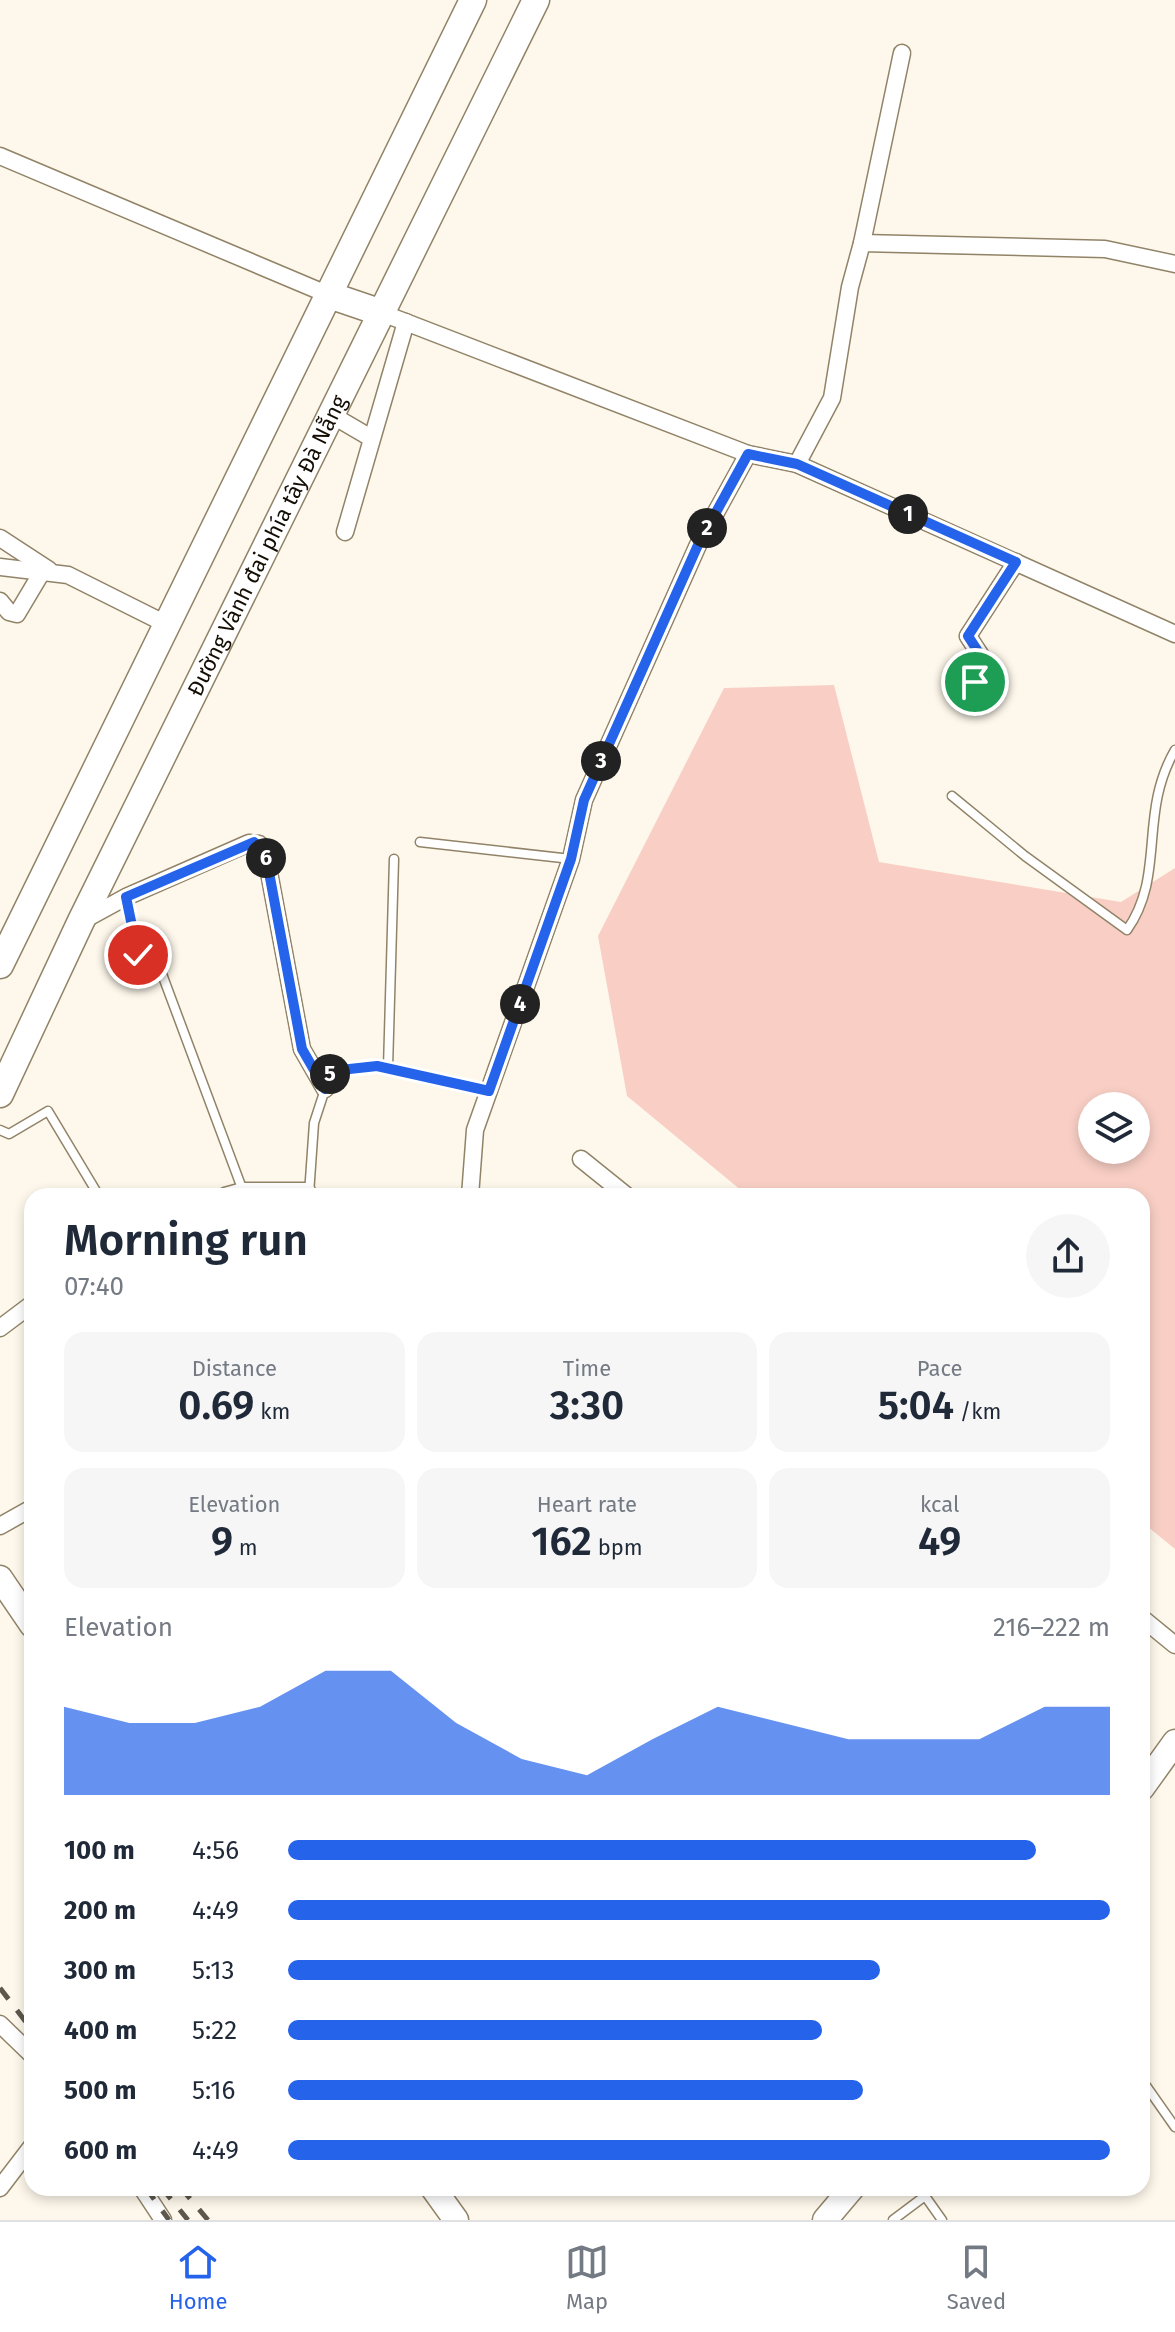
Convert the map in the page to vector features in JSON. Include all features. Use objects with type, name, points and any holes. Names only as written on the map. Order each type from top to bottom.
[{"type":"main road","points":[[0,965],[473,0]]},
{"type":"main road","name":"Đường Vành đai phía tây Đà Nẵng","points":[[0,1094],[81,921],[330,414],[394,318],[536,0]]},
{"type":"main road","points":[[329,295],[394,318]]},
{"type":"main road","points":[[0,1578],[24,1613]]},
{"type":"main road","points":[[1150,1778],[1173,1750]]},
{"type":"main road","points":[[439,2196],[456,2220]]},
{"type":"main road","points":[[825,2220],[845,2196]]},
{"type":"street","points":[[797,464],[832,398],[850,287],[902,53]]},
{"type":"street","points":[[0,156],[329,295]]},
{"type":"street","points":[[862,243],[1105,249],[1175,264]]},
{"type":"street","points":[[345,532],[371,438],[394,318],[748,454],[797,464],[1175,634]]},
{"type":"street","points":[[330,414],[371,438]]},
{"type":"street","points":[[471,1188],[475,1130],[571,859],[584,800],[698,545],[748,454]]},
{"type":"street","points":[[0,538],[48,573]]},
{"type":"street","points":[[975,682],[981,656],[968,636],[1016,562]]},
{"type":"street","points":[[0,567],[68,575],[166,624]]},
{"type":"street","points":[[0,601],[9,612],[17,614],[48,573]]},
{"type":"street","points":[[81,921],[126,897],[249,843],[262,847],[302,1049],[325,1089]]},
{"type":"street","points":[[581,1159],[617,1188]]},
{"type":"street","points":[[0,1328],[24,1310]]},
{"type":"street","points":[[0,1526],[24,1512]]},
{"type":"street","points":[[1150,1625],[1175,1645]]},
{"type":"street","points":[[0,2024],[24,2047]]},
{"type":"street","points":[[1,2186],[24,2156]]},
{"type":"street","points":[[147,2196],[163,2220]]},
{"type":"lane","points":[[952,796],[1025,856],[1127,930],[1142,910],[1148,890],[1153,807],[1160,779],[1175,750]]},
{"type":"lane","points":[[420,842],[571,859]]},
{"type":"lane","points":[[388,1068],[394,859]]},
{"type":"lane","points":[[126,897],[138,955],[159,966],[242,1188]]},
{"type":"lane","points":[[308,1188],[314,1123],[331,1071],[377,1066],[489,1091]]},
{"type":"lane","points":[[0,1130],[9,1134],[48,1111],[94,1188]]},
{"type":"lane","points":[[1150,2091],[1175,2127]]},
{"type":"lane","points":[[893,2220],[925,2196],[942,2220]]},
{"type":"shaded area","points":[[834,685],[879,862],[1121,902],[1175,868],[1175,1549],[1150,1529],[1150,1188],[738,1188],[627,1096],[598,936],[724,688]]},
{"type":"railway","points":[[0,1988],[24,2020]]},
{"type":"railway","points":[[152,2196],[169,2220]]},
{"type":"railway","points":[[168,2196],[188,2220]]},
{"type":"railway","points":[[188,2196],[208,2220]]},
{"type":"route","points":[[138,955],[126,897],[254,842],[265,851],[302,1049],[325,1089],[331,1071],[377,1066],[489,1091],[571,859],[584,800],[698,545],[748,454],[797,464],[1016,562],[968,636],[981,656],[975,682]]}]
